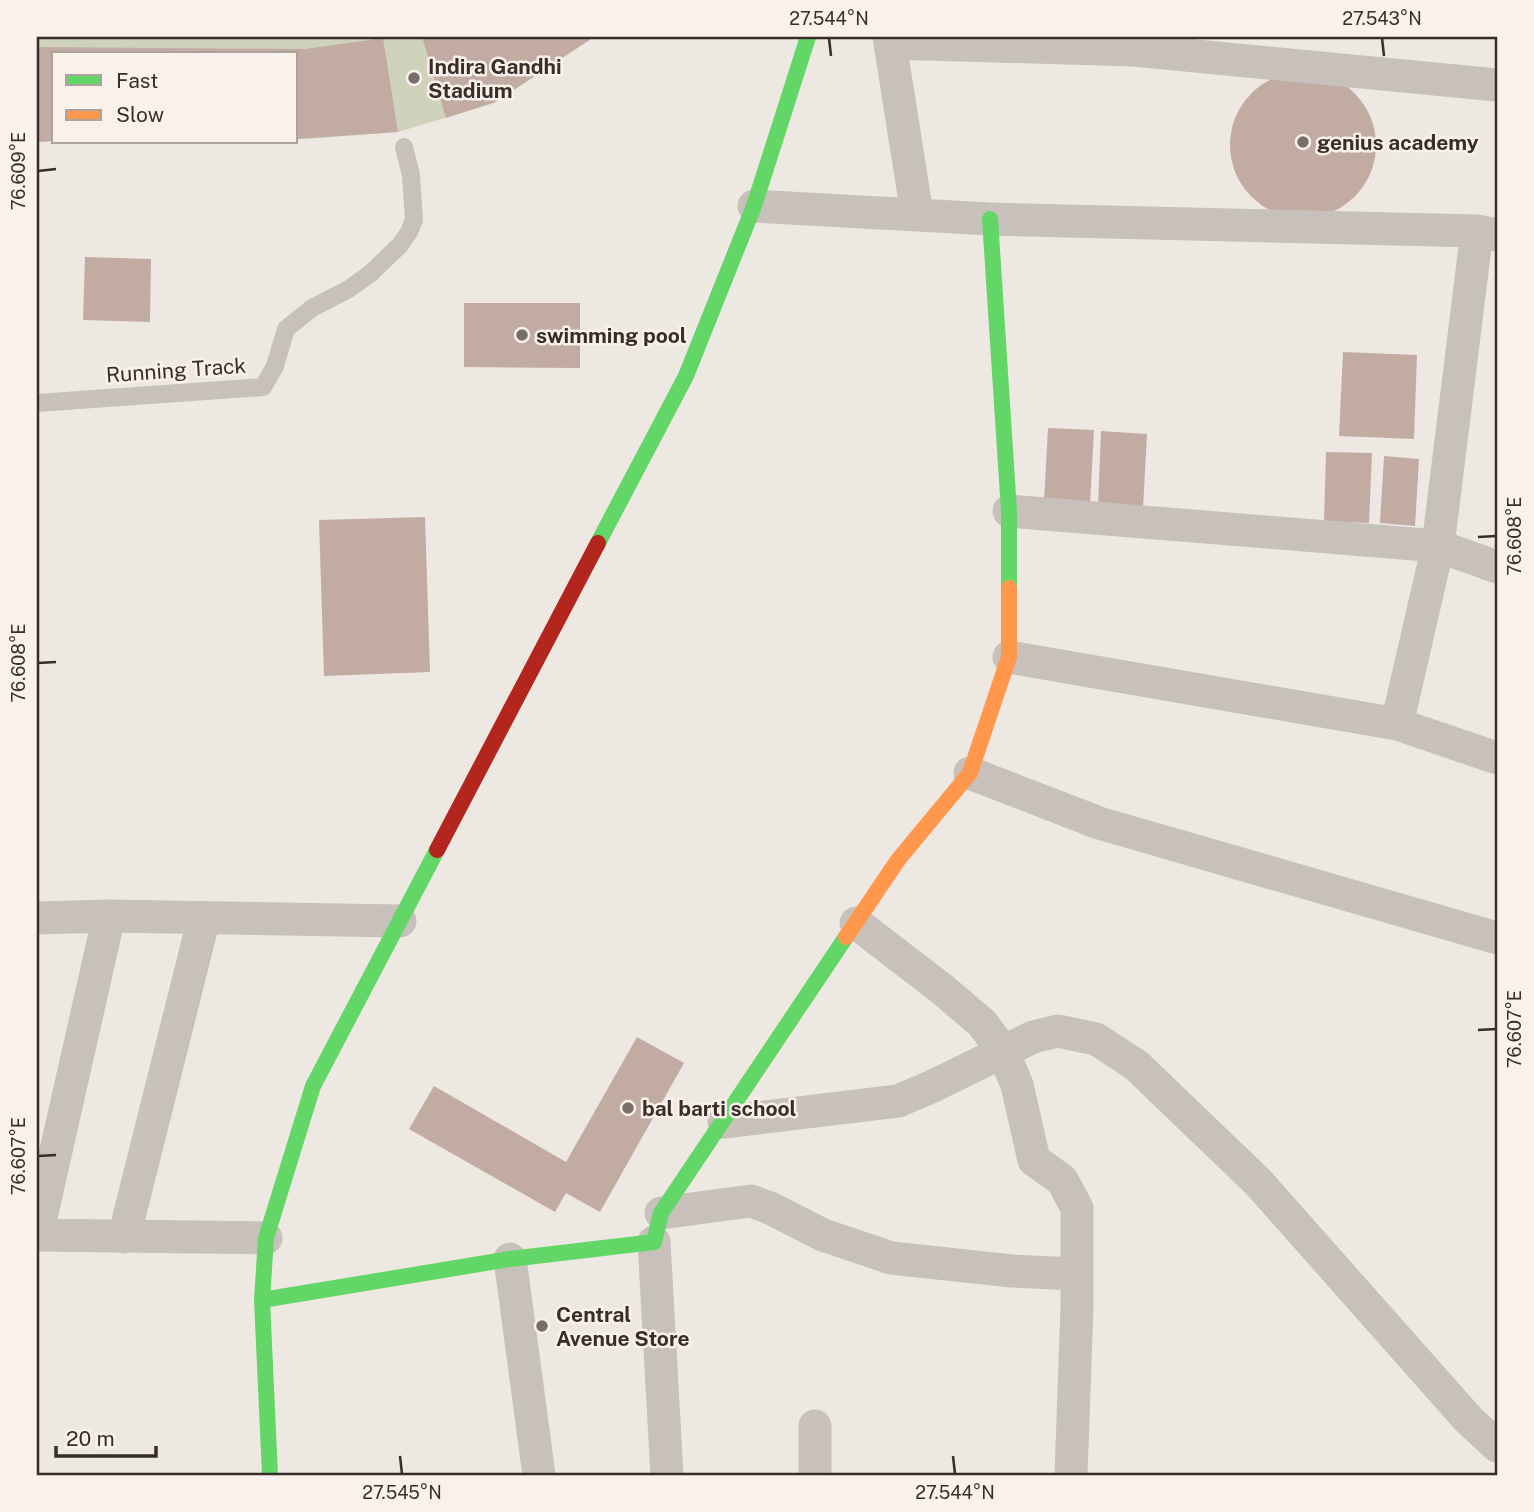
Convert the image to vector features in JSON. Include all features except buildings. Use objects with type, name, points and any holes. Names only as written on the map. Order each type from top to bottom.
[{"type":"street","points":[[270,1475],[262,1300],[266,1238],[313,1086],[686,376],[754,206],[808,37]]},
{"type":"street","points":[[917,214],[890,40],[1134,50],[1497,85]]},
{"type":"street","points":[[754,206],[990,219],[1487,233],[1437,546],[1397,724]]},
{"type":"street","points":[[667,1475],[658,1228],[724,1122],[898,860],[970,773],[1009,657],[1009,511],[990,219]]},
{"type":"street","points":[[1009,511],[1437,546],[1497,567]]},
{"type":"street","points":[[1009,657],[1397,724],[1497,758]]},
{"type":"street","points":[[970,773],[1098,823],[1497,937]]},
{"type":"street","points":[[37,918],[109,916],[400,921]]},
{"type":"street","points":[[109,916],[37,1236],[266,1238]]},
{"type":"street","points":[[124,1237],[204,918]]},
{"type":"street","points":[[856,923],[982,1023],[1003,1051],[1017,1085],[1034,1160],[1062,1180],[1077,1208],[1071,1475]]},
{"type":"street","points":[[724,1122],[898,1101],[1033,1037],[1058,1031],[1096,1039],[1136,1065],[1258,1182],[1468,1419],[1497,1446]]},
{"type":"street","points":[[262,1300],[510,1259],[658,1228],[751,1201],[823,1235],[891,1258],[1012,1271],[1077,1274]]},
{"type":"street","points":[[510,1259],[539,1475]]},
{"type":"street","points":[[815,1426],[815,1475]]},
{"type":"lane","name":"Running Track","points":[[37,403],[263,387],[275,366],[286,329],[312,308],[349,289],[371,272],[410,232],[414,220],[411,175],[404,147]]},
{"type":"green space","name":"Indira Gandhi Stadium","points":[[37,37],[594,37],[495,103],[398,132],[307,139],[298,139],[298,52],[52,52],[52,141],[37,142]]},
{"type":"traffic: fast","points":[[598,543],[686,376],[754,206],[808,37]]},
{"type":"traffic: fast","points":[[990,219],[1009,511],[1009,588]]},
{"type":"traffic: fast","points":[[270,1475],[262,1300],[266,1238],[313,1086],[437,850]]},
{"type":"traffic: fast","points":[[262,1300],[510,1259],[654,1242],[661,1213],[846,937]]},
{"type":"traffic: slow","points":[[846,937],[898,860],[970,773],[1009,657],[1009,588]]},
{"type":"traffic: jam","points":[[437,850],[598,543]]},
{"type":"place","name":"Indira Gandhi Stadium","points":[[414,78]]},
{"type":"place","name":"genius academy","points":[[1303,142]]},
{"type":"place","name":"swimming pool","points":[[522,335]]},
{"type":"place","name":"bal barti school","points":[[628,1108]]},
{"type":"place","name":"Central Avenue Store","points":[[542,1326]]}]
